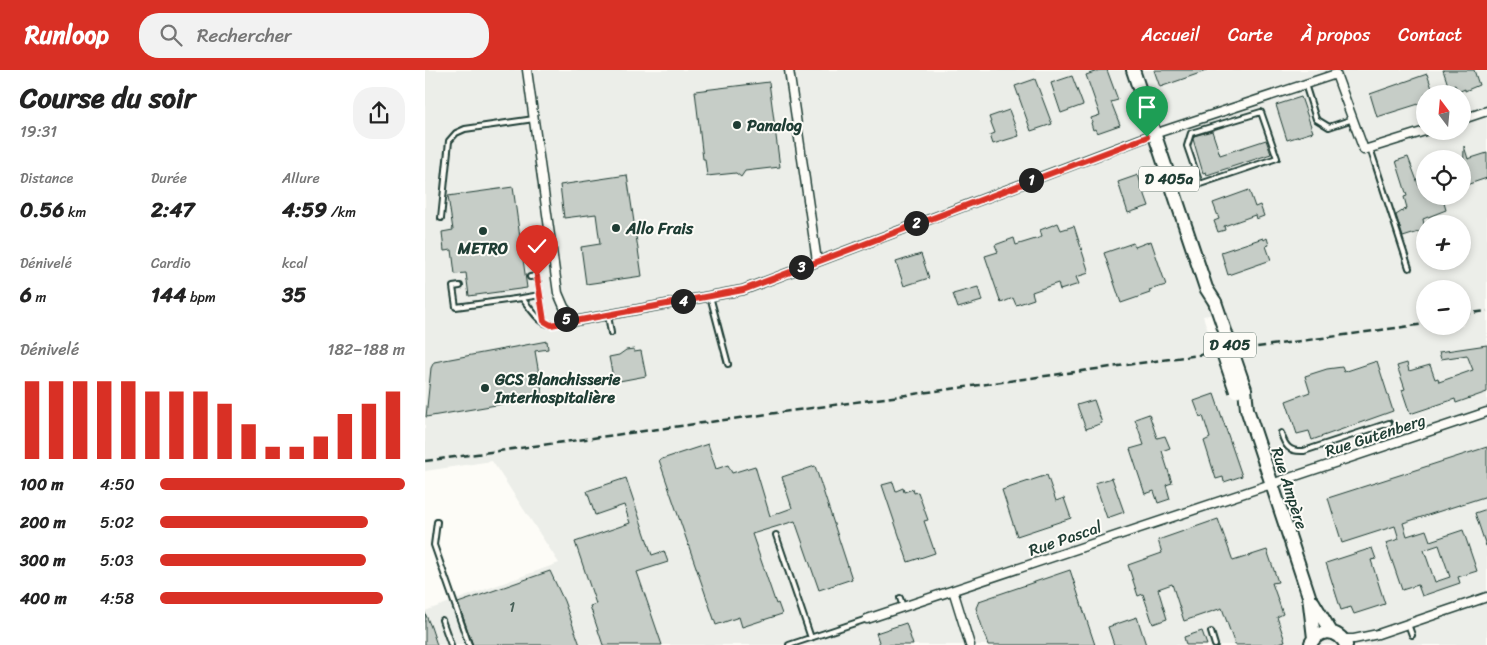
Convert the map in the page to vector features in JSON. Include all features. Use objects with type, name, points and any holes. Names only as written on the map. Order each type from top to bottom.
[{"type":"main road","name":"D 405a","points":[[1133,70],[1211,303]]},
{"type":"main road","name":"Rue Ampère","points":[[1211,303],[1309,596],[1331,632]]},
{"type":"main road","name":"Rue Ampère","points":[[1309,596],[1312,641]]},
{"type":"main road","points":[[1312,641],[1324,632],[1331,632],[1344,642]]},
{"type":"street","points":[[527,70],[558,293],[564,307],[575,321],[743,290],[1154,134],[1336,74],[1365,150],[1416,134]]},
{"type":"street","points":[[789,70],[817,261]]},
{"type":"street","points":[[1471,116],[1487,111]]},
{"type":"street","name":"Rue Gutenberg","points":[[1272,484],[1487,412]]},
{"type":"street","name":"Rue Pascal","points":[[867,618],[1272,484]]},
{"type":"street","points":[[953,590],[971,645]]},
{"type":"street","points":[[1344,642],[1378,634],[1487,597]]},
{"type":"street","points":[[1357,645],[1378,634]]},
{"type":"lane","points":[[1305,84],[1316,119],[1329,127],[1353,119]]},
{"type":"lane","points":[[1229,109],[1233,120]]},
{"type":"lane","points":[[1261,112],[1277,158],[1200,184],[1187,146],[1191,134],[1233,120],[1261,112]]},
{"type":"lane","points":[[441,218],[449,141],[457,133],[465,129],[534,119]]},
{"type":"lane","points":[[1370,148],[1409,268]]},
{"type":"lane","points":[[530,277],[537,276],[544,321]]},
{"type":"lane","points":[[460,286],[453,287],[456,307],[540,295]]},
{"type":"lane","points":[[709,296],[728,364]]},
{"type":"lane","points":[[522,298],[539,319],[551,325],[561,323],[570,315]]},
{"type":"lane","points":[[608,315],[611,333]]},
{"type":"lane","points":[[1281,433],[1288,449],[1295,452],[1304,451],[1389,422]]},
{"type":"lane","points":[[437,522],[435,545],[469,645]]},
{"type":"lane","points":[[776,535],[811,638]]},
{"type":"lane","points":[[900,598],[903,607]]},
{"type":"lane","points":[[789,645],[867,618]]},
{"type":"lane","points":[[442,620],[451,645]]},
{"type":"lane","points":[[1408,624],[1412,635]]},
{"type":"lane","points":[[1211,632],[1215,645]]},
{"type":"shaded area","points":[[425,70],[1487,70],[1487,645],[425,645],[425,611],[559,563],[492,461],[425,471]],"holes":[[[1223,313],[1245,377],[1224,380],[1203,316]]]},
{"type":"building","points":[[1100,70],[1107,70],[1118,100],[1111,102],[1120,125],[1097,133],[1095,129],[1093,130],[1091,118],[1100,115],[1086,75]]},
{"type":"building","points":[[1154,70],[1206,70],[1206,71],[1160,87]]},
{"type":"building","points":[[1443,70],[1474,70],[1479,85],[1471,88],[1471,85],[1448,85]]},
{"type":"building","points":[[1427,74],[1431,85],[1416,85],[1416,105],[1377,117],[1370,94]]},
{"type":"building","points":[[1072,76],[1083,105],[1061,113],[1051,83]]},
{"type":"building","points":[[1035,79],[1052,124],[1031,131],[1015,86]]},
{"type":"building","name":"Panalog","points":[[769,82],[780,167],[745,171],[741,177],[736,173],[707,176],[705,159],[703,159],[695,91]]},
{"type":"building","points":[[1301,97],[1313,132],[1287,140],[1276,105]]},
{"type":"building","points":[[1009,110],[1019,136],[993,144],[990,135],[995,133],[989,117]]},
{"type":"building","points":[[1212,131],[1220,155],[1266,140],[1271,154],[1207,175],[1206,172],[1203,173],[1193,139],[1194,136]]},
{"type":"building","points":[[1487,153],[1487,178],[1471,183],[1471,158]]},
{"type":"building","points":[[1408,157],[1416,178],[1416,205],[1445,205],[1446,210],[1433,215],[1416,215],[1416,233],[1403,237],[1396,215],[1407,208],[1404,197],[1407,196],[1396,161]]},
{"type":"building","name":"Allo Frais","points":[[627,175],[642,276],[586,284],[581,247],[600,244],[596,214],[564,218],[560,185]]},
{"type":"building","points":[[1138,175],[1149,206],[1128,213],[1118,182]]},
{"type":"building","name":"METRO","points":[[513,187],[527,288],[469,296],[466,273],[455,274],[452,250],[444,251],[442,232],[453,230],[448,196]]},
{"type":"building","points":[[1249,190],[1255,207],[1260,205],[1264,216],[1256,219],[1255,215],[1224,226],[1225,230],[1218,232],[1214,221],[1219,219],[1213,203]]},
{"type":"building","points":[[1058,223],[1061,230],[1074,226],[1089,273],[1076,277],[1079,284],[1060,290],[1058,283],[1032,292],[1034,299],[1016,305],[1013,298],[1001,303],[985,256],[998,252],[995,245],[1014,238],[1016,245],[1042,237],[1040,230]]},
{"type":"building","points":[[1263,238],[1264,240],[1267,238],[1269,245],[1266,246],[1271,260],[1228,275],[1221,252]]},
{"type":"building","points":[[1151,241],[1166,285],[1149,290],[1150,293],[1121,303],[1104,253],[1133,243],[1135,247]]},
{"type":"building","points":[[921,254],[929,278],[904,286],[896,262]]},
{"type":"building","points":[[978,287],[982,301],[958,308],[953,294]]},
{"type":"building","name":"GCS Blanchisserie Interhospitalière","points":[[547,341],[548,349],[535,351],[543,397],[426,417],[431,368],[434,362]]},
{"type":"building","points":[[1487,345],[1487,392],[1456,403],[1455,399],[1410,414],[1402,390],[1405,389],[1397,366],[1407,363],[1409,371],[1430,365],[1435,379],[1438,378],[1439,382],[1473,370],[1467,355],[1441,359],[1439,352]]},
{"type":"building","points":[[634,349],[634,352],[641,351],[646,376],[614,382],[609,357]]},
{"type":"building","points":[[1377,361],[1393,411],[1312,440],[1309,431],[1297,434],[1286,401],[1310,392],[1305,376],[1327,369],[1342,367],[1344,372]]},
{"type":"building","points":[[1214,394],[1242,476],[1224,482],[1223,477],[1216,479],[1204,441],[1210,438],[1203,416],[1200,417],[1194,401]]},
{"type":"building","points":[[1094,400],[1102,423],[1086,429],[1077,405]]},
{"type":"building","points":[[1149,414],[1157,438],[1165,436],[1170,448],[1162,451],[1172,483],[1166,485],[1170,499],[1158,503],[1154,491],[1145,494],[1130,449],[1144,445],[1135,419]]},
{"type":"building","points":[[708,444],[716,469],[728,465],[732,473],[755,466],[770,516],[792,508],[782,477],[815,466],[852,579],[819,590],[795,521],[752,534],[776,604],[778,603],[782,614],[742,627],[739,617],[716,625],[659,460]]},
{"type":"building","points":[[1487,447],[1487,496],[1403,523],[1407,536],[1426,530],[1430,541],[1463,530],[1477,571],[1458,577],[1460,583],[1422,596],[1418,585],[1402,590],[1386,543],[1399,539],[1395,526],[1342,543],[1328,498]],"holes":[[[1439,545],[1450,577],[1435,582],[1424,550]]]},
{"type":"building","points":[[1047,475],[1056,501],[1064,498],[1071,518],[1017,536],[1002,490]]},
{"type":"building","points":[[626,478],[652,555],[664,551],[668,562],[637,572],[662,645],[603,645],[590,606],[596,604],[575,542],[630,523],[624,505],[595,515],[587,491]]},
{"type":"building","points":[[1112,478],[1124,512],[1107,518],[1095,483]]},
{"type":"building","points":[[893,482],[896,491],[903,488],[904,492],[913,489],[914,493],[918,492],[928,520],[924,521],[935,553],[908,562],[882,485]]},
{"type":"building","points":[[1487,509],[1487,546],[1486,546],[1475,513]]},
{"type":"building","points":[[1218,519],[1233,561],[1267,550],[1278,582],[1272,583],[1283,614],[1277,617],[1285,641],[1273,645],[1235,645],[1222,608],[1184,621],[1172,584],[1158,589],[1167,619],[1153,624],[1143,594],[1138,596],[1128,565],[1162,553],[1158,540]]},
{"type":"building","points":[[1372,548],[1376,559],[1371,560],[1385,604],[1354,614],[1351,607],[1341,610],[1326,563]]},
{"type":"building","points":[[1070,570],[1095,645],[988,645],[976,608],[979,601]]},
{"type":"building","points":[[550,571],[564,601],[580,645],[473,645],[458,603]]},
{"type":"building","points":[[425,613],[431,627],[437,645],[425,645]]},
{"type":"building","points":[[1137,617],[1146,645],[1114,645],[1108,627]]},
{"type":"building","points":[[906,623],[913,645],[880,645],[876,633]]},
{"type":"building","points":[[1202,631],[1207,645],[1186,645],[1184,637]]},
{"type":"railway","points":[[1471,313],[1487,311]]},
{"type":"railway","points":[[425,461],[1416,325]]},
{"type":"place","name":"Panalog","points":[[737,125]]},
{"type":"place","name":"Allo Frais","points":[[616,228]]},
{"type":"place","name":"METRO","points":[[483,231]]},
{"type":"place","name":"GCS Blanchisserie Interhospitalière","points":[[485,388]]},
{"type":"route","points":[[537,276],[544,321],[551,325],[561,323],[570,315],[575,321],[743,290],[1147,137]]}]
